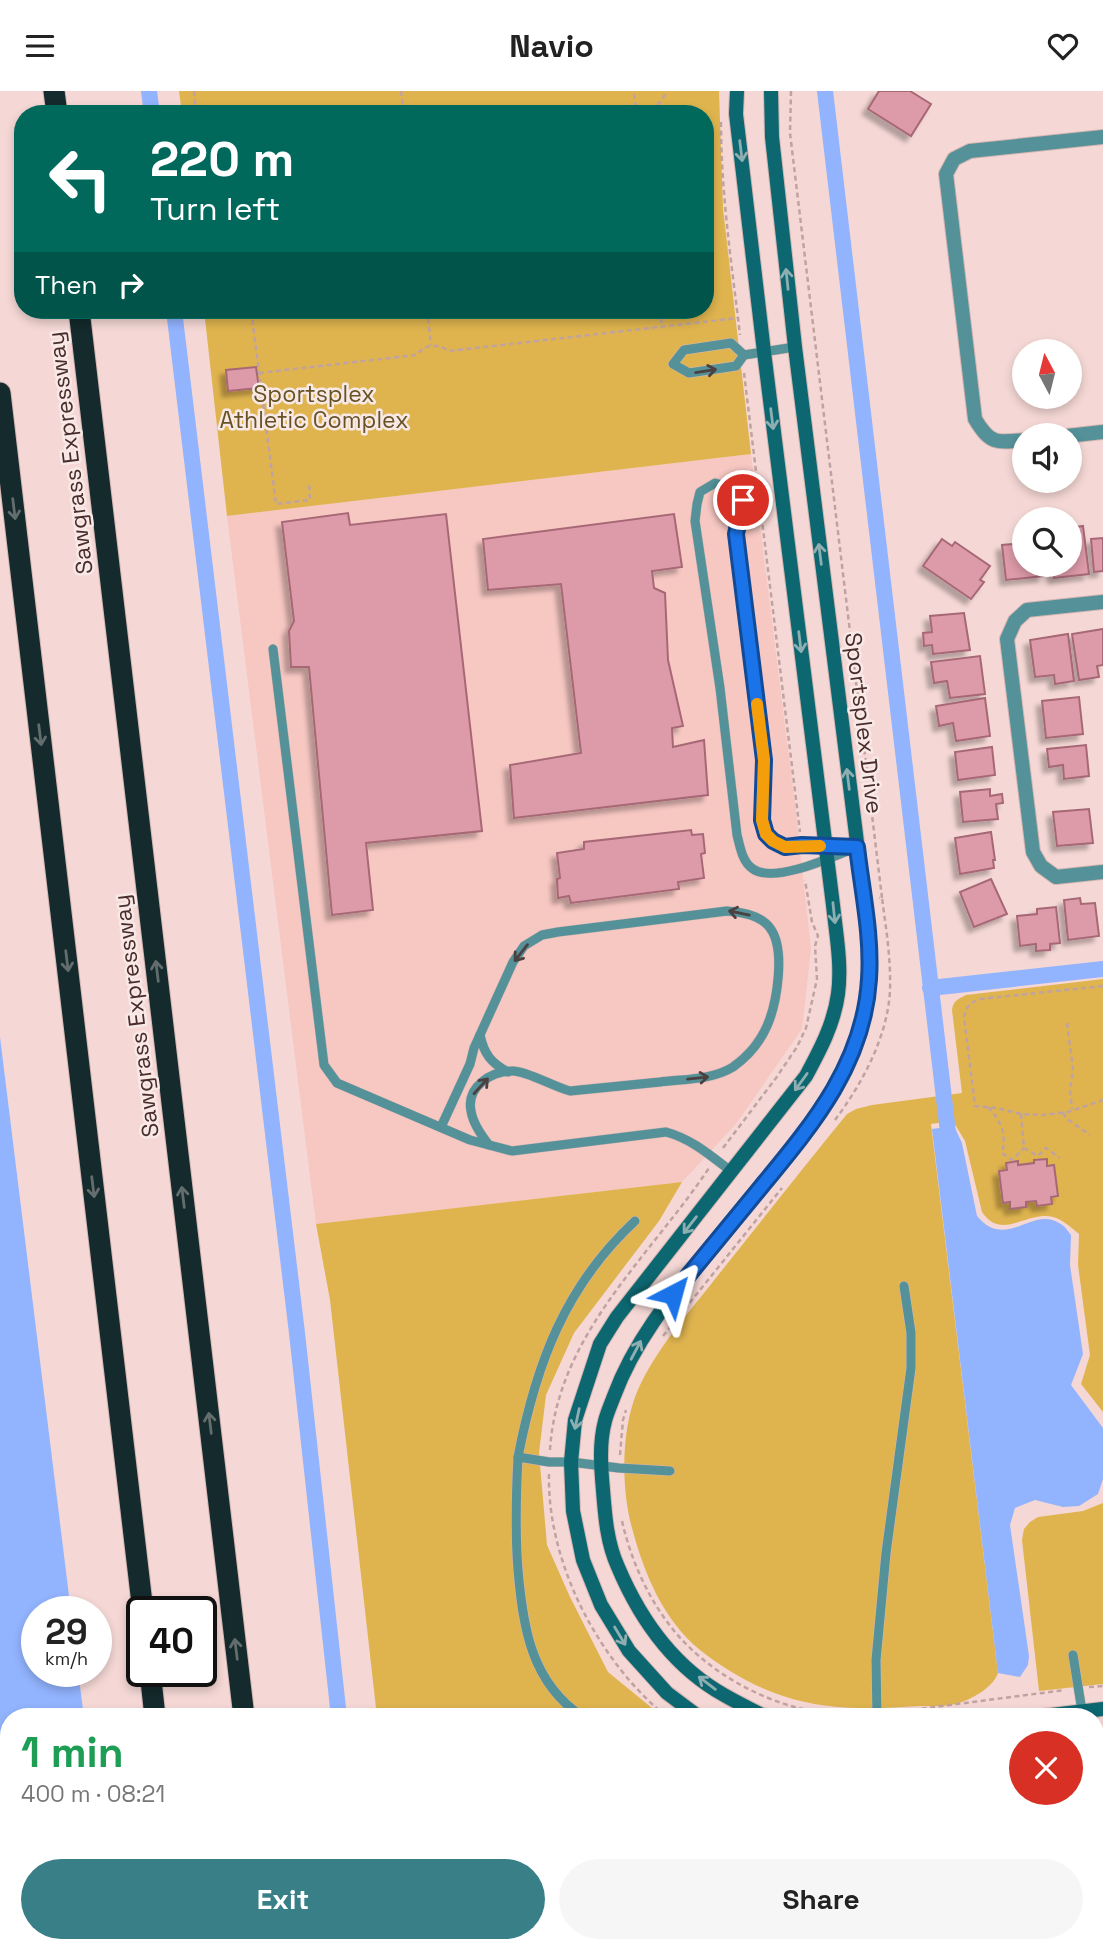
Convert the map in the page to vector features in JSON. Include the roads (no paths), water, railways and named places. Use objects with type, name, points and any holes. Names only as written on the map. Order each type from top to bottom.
[{"type":"highway","name":"Sawgrass Expressway","points":[[80,319],[243,1708]]},
{"type":"highway","points":[[0,393],[141,1596]]},
{"type":"highway","points":[[152,1687],[154,1708]]},
{"type":"street","points":[[687,1708],[667,1693],[629,1651],[601,1605],[583,1560],[573,1511],[570,1462],[576,1420],[600,1344],[617,1317],[806,1076],[832,1022],[839,993],[838,957],[826,852],[736,114],[737,91]]},
{"type":"street","name":"Sportsplex Drive","points":[[749,1708],[722,1694],[687,1668],[654,1633],[628,1591],[610,1549],[601,1466],[604,1422],[620,1380],[651,1324],[802,1137],[831,1096],[854,1052],[869,982],[870,946],[795,347],[772,137],[771,91]]},
{"type":"street","points":[[1012,441],[998,442],[983,433],[975,419],[946,174],[954,159],[970,151],[1103,137]]},
{"type":"street","points":[[1082,434],[1103,432]]},
{"type":"street","points":[[1103,602],[1027,610],[1015,621],[1007,639],[1033,852],[1041,866],[1056,877],[1103,872]]},
{"type":"lane","points":[[743,355],[731,343],[684,350],[673,364],[689,373],[736,366],[743,355],[795,347]]},
{"type":"lane","points":[[826,852],[803,869],[763,873],[752,869],[744,858],[737,835],[720,688],[695,521],[700,492],[715,484],[739,492],[743,500],[736,534],[764,760],[762,820],[766,834],[785,847],[802,845],[826,852],[857,847]]},
{"type":"lane","points":[[273,649],[324,1065],[337,1083],[470,1140],[512,1151],[666,1132],[696,1145],[732,1172]]},
{"type":"lane","points":[[441,1128],[513,963],[524,946],[542,935],[727,911],[741,912],[770,927],[778,944],[780,964],[767,1025],[752,1051],[732,1067],[710,1077],[570,1091],[515,1071],[497,1073],[482,1080],[473,1093],[470,1109],[477,1129],[489,1145]]},
{"type":"lane","points":[[480,1034],[483,1050],[495,1064],[508,1072]]},
{"type":"lane","points":[[573,1708],[560,1697],[538,1668],[522,1617],[516,1528],[518,1457],[527,1410],[554,1334],[573,1297],[596,1262],[612,1242],[635,1221]]},
{"type":"lane","points":[[877,1708],[876,1660],[886,1553],[911,1368],[911,1333],[904,1286]]},
{"type":"lane","points":[[518,1457],[549,1462],[670,1471]]},
{"type":"lane","points":[[1073,1655],[1081,1708]]},
{"type":"water","points":[[0,1037],[69,1596],[21,1596],[21,1687],[80,1687],[83,1708],[0,1708]]},
{"type":"water","points":[[954,1126],[962,1143],[977,1216],[988,1226],[998,1229],[1009,1229],[1049,1219],[1063,1225],[1071,1235],[1070,1265],[1083,1354],[1071,1385],[1103,1428],[1103,1479],[1098,1494],[1079,1506],[1063,1507],[1035,1500],[1015,1508],[1010,1525],[1029,1656],[1028,1665],[1020,1677],[998,1673],[932,1129]]},
{"type":"waterway","points":[[149,91],[151,105]]},
{"type":"waterway","points":[[825,91],[950,1149]]},
{"type":"waterway","points":[[175,319],[297,1333],[338,1708]]},
{"type":"waterway","points":[[930,988],[1103,969]]},
{"type":"park label","name":"Sportsplex Athletic Complex","points":[[314,407]]}]
